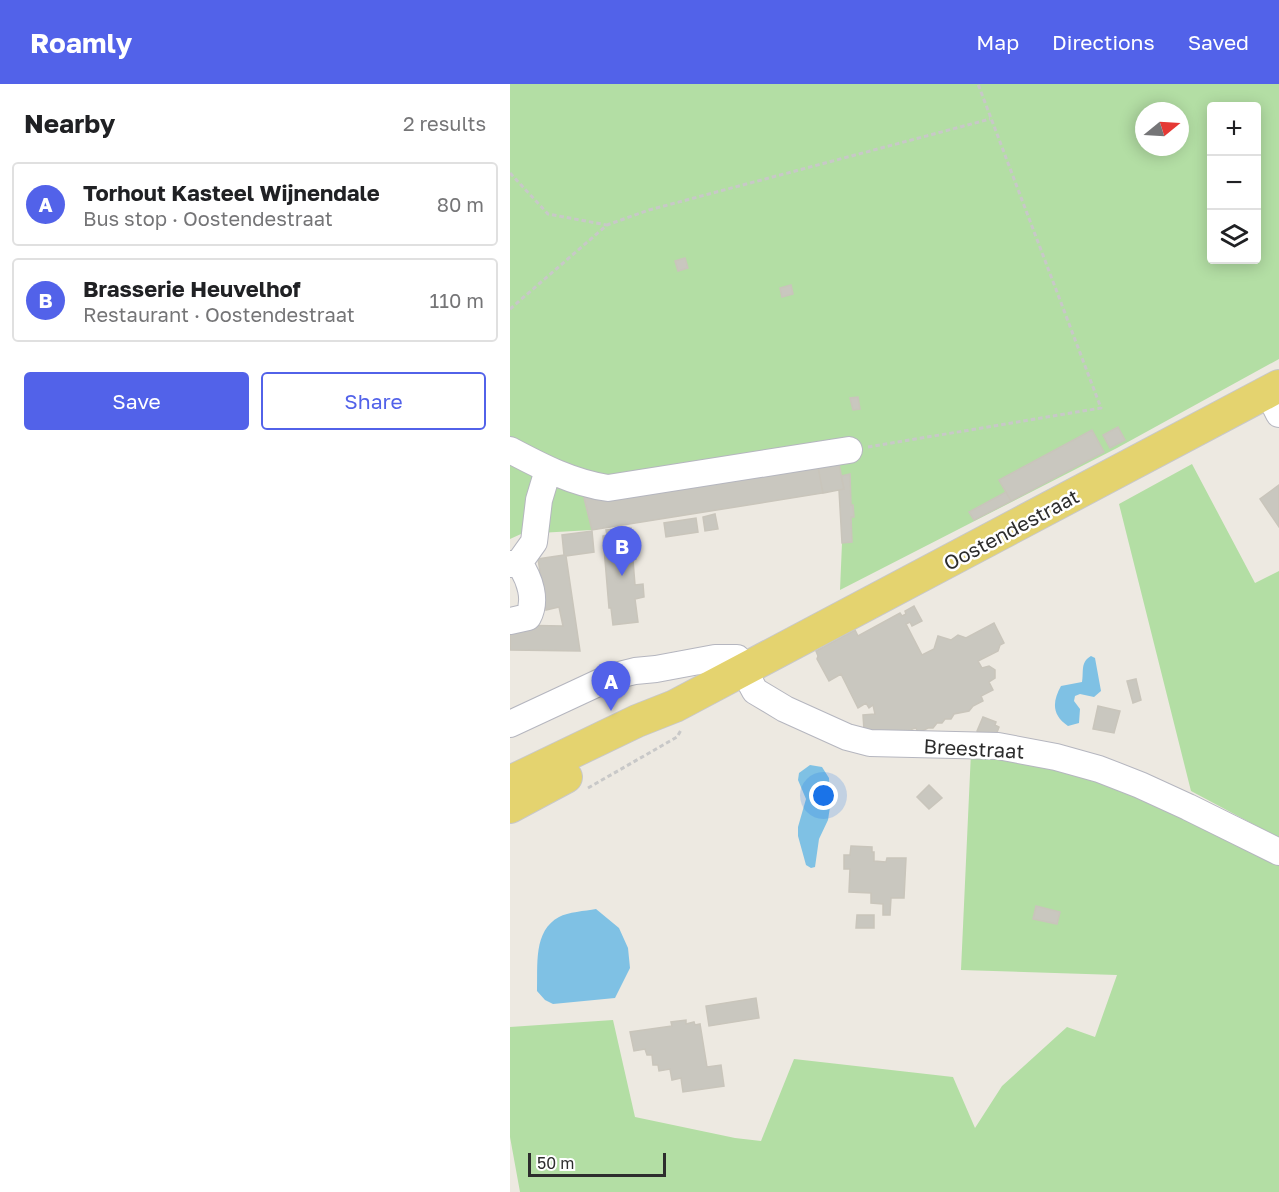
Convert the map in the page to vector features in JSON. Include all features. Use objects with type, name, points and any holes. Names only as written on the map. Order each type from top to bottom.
[{"type":"main road","name":"Oostendestraat","points":[[510,807],[642,732],[678,716],[743,670],[1276,397]]},
{"type":"main road","name":"Oostendestraat","points":[[510,782],[626,726],[678,716]]},
{"type":"street","points":[[510,450],[548,470],[588,485],[608,488],[849,450]]},
{"type":"street","points":[[510,621],[528,617],[533,608],[529,577],[515,564],[534,542],[539,500],[548,470]]},
{"type":"street","points":[[510,724],[582,689],[611,677],[635,671],[715,658],[736,658],[743,670]]},
{"type":"street","name":"Breestraat","points":[[743,670],[755,691],[785,709],[847,738],[870,742],[998,746],[1024,749],[1056,757],[1099,769],[1140,785],[1279,852]]},
{"type":"path","points":[[849,450],[1101,408],[978,84]]},
{"type":"path","points":[[510,309],[607,225],[650,210],[991,118]]},
{"type":"path","points":[[510,173],[548,214],[607,225]]},
{"type":"path","points":[[583,790],[600,783],[677,736],[678,716]]},
{"type":"green space","points":[[510,84],[1279,84],[1279,359],[1117,448],[840,590],[842,543],[852,542],[851,517],[854,516],[853,505],[851,505],[850,475],[841,476],[839,464],[608,501],[611,498],[584,498],[592,530],[521,534],[510,539]]},
{"type":"green space","points":[[1192,464],[1255,583],[1279,571],[1279,838],[1191,791],[1119,504]]},
{"type":"green space","points":[[971,752],[1099,776],[1279,862],[1279,1192],[520,1192],[510,1137],[510,1027],[613,1020],[635,1117],[735,1138],[761,1141],[794,1059],[953,1077],[975,1128],[1002,1086],[1067,1027],[1095,1037],[1117,975],[961,970]]},
{"type":"water","points":[[1091,656],[1095,658],[1101,691],[1094,697],[1080,694],[1075,696],[1074,701],[1080,709],[1079,723],[1068,726],[1056,713],[1056,697],[1061,686],[1082,682],[1085,661]]},
{"type":"water","points":[[810,765],[822,767],[829,778],[830,807],[828,820],[819,839],[815,867],[811,868],[806,865],[798,836],[798,827],[806,799],[798,780],[799,773]]},
{"type":"water","points":[[596,909],[619,928],[628,948],[630,968],[615,998],[553,1004],[545,1000],[537,991],[539,950],[545,931],[551,923],[563,915]]},
{"type":"building","points":[[685,258],[688,268],[678,271],[675,261]]},
{"type":"building","points":[[791,285],[793,294],[782,297],[780,288]]},
{"type":"building","points":[[858,397],[860,409],[853,410],[850,398]]},
{"type":"building","points":[[1118,427],[1125,440],[1110,448],[1103,435]]},
{"type":"building","points":[[1092,430],[1104,452],[1011,501],[999,480]]},
{"type":"building","points":[[839,464],[844,489],[823,493],[818,467]]},
{"type":"building","points":[[818,467],[823,493],[592,530],[584,498],[586,495],[611,498],[608,501]]},
{"type":"building","points":[[850,474],[851,505],[853,505],[854,517],[851,517],[852,542],[842,543],[839,490],[844,489],[841,476]]},
{"type":"building","points":[[1279,485],[1279,527],[1260,499]]},
{"type":"building","points":[[1006,492],[1011,501],[974,520],[969,512]]},
{"type":"building","points":[[715,514],[718,529],[705,531],[703,517]]},
{"type":"building","points":[[696,518],[698,532],[666,537],[664,523]]},
{"type":"building","points":[[631,528],[636,559],[633,560],[635,585],[643,584],[644,597],[635,599],[638,622],[613,625],[611,608],[609,608],[603,536],[607,535],[606,530]]},
{"type":"building","points":[[592,531],[594,552],[566,556],[580,651],[510,650],[510,625],[563,626],[559,607],[546,610],[538,559],[564,555],[562,535]]},
{"type":"building","points":[[914,606],[922,621],[912,626],[910,622],[906,624],[922,655],[934,649],[938,636],[951,640],[958,635],[966,638],[994,623],[1004,643],[1000,645],[998,651],[978,661],[982,668],[989,666],[995,670],[995,678],[989,682],[993,690],[981,696],[983,701],[969,711],[954,714],[951,719],[945,719],[933,728],[918,733],[916,728],[912,729],[912,733],[864,730],[863,715],[875,714],[873,705],[869,708],[866,703],[858,708],[841,674],[829,681],[817,659],[816,651],[855,630],[858,636],[900,613],[902,616],[906,614],[905,611]]},
{"type":"building","points":[[1136,679],[1141,700],[1133,703],[1127,681]]},
{"type":"building","points":[[1098,706],[1120,711],[1114,733],[1093,729]]},
{"type":"building","points":[[983,717],[996,722],[995,725],[999,727],[996,735],[990,736],[977,731]]},
{"type":"building","points":[[929,785],[942,798],[929,809],[917,797]]},
{"type":"building","points":[[851,846],[872,847],[874,861],[886,862],[887,858],[906,858],[904,898],[891,898],[890,915],[883,915],[883,904],[871,903],[871,893],[849,892],[850,869],[844,869],[844,855],[850,855]]},
{"type":"building","points":[[1036,906],[1060,912],[1057,924],[1033,919]]},
{"type":"building","points":[[857,915],[874,915],[874,928],[856,928]]},
{"type":"building","points":[[756,998],[759,1018],[709,1026],[706,1006]]},
{"type":"building","points":[[686,1020],[686,1024],[694,1022],[695,1025],[700,1024],[707,1067],[721,1065],[724,1086],[683,1092],[681,1078],[672,1080],[670,1069],[659,1071],[658,1065],[653,1065],[652,1055],[647,1055],[645,1049],[634,1051],[630,1032],[672,1026],[671,1022]]},
{"type":"place","name":"Brasserie Heuvelhof","points":[[622,576]]},
{"type":"place","name":"Torhout Kasteel Wijnendale","points":[[611,711]]}]
